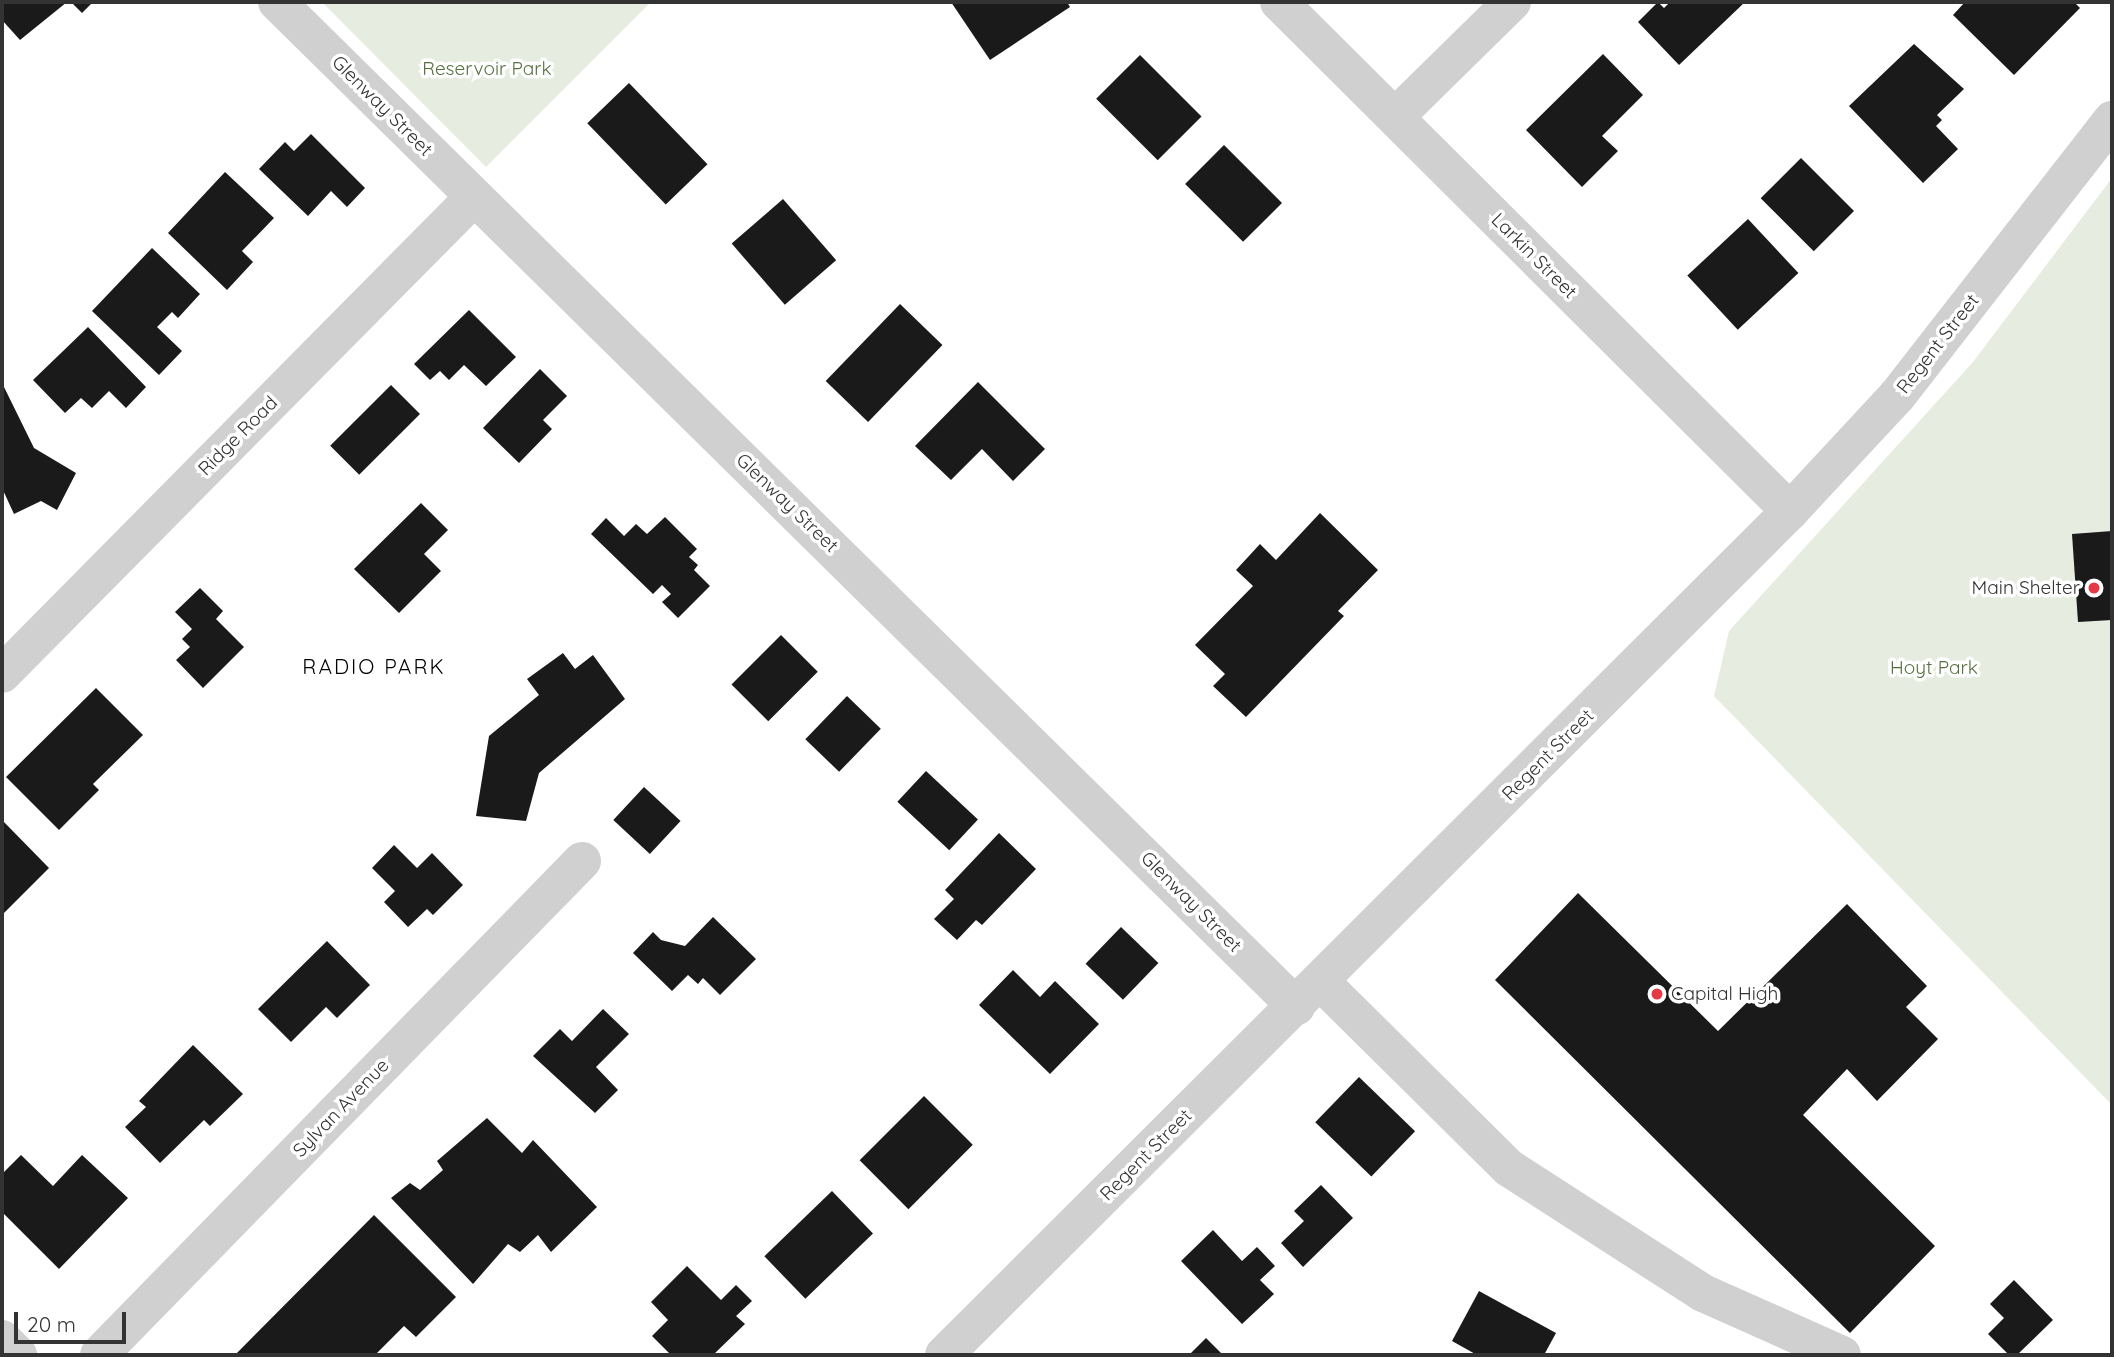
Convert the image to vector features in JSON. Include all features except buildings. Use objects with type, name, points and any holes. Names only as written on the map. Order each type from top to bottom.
[{"type":"street","name":"Glenway Street","points":[[277,2],[474,197],[1308,994],[1509,1168],[1703,1293],[1842,1355]]},
{"type":"street","name":"Larkin Street","points":[[1279,2],[1790,511]]},
{"type":"street","points":[[1395,117],[1512,2]]},
{"type":"street","name":"Regent Street","points":[[944,1355],[1790,511],[1897,396],[2112,120]]},
{"type":"street","name":"Ridge Road","points":[[2,674],[474,197]]},
{"type":"street","name":"Sylvan Avenue","points":[[99,1355],[582,861]]},
{"type":"street","points":[[2,1339],[18,1355]]},
{"type":"green space","name":"Reservoir Park","points":[[322,2],[651,2],[486,167]]},
{"type":"green space","name":"Hoyt Park","points":[[2112,178],[2112,1105],[1714,696],[1729,631],[1973,362]]},
{"type":"place","name":"Main Shelter","points":[[2094,588]]},
{"type":"place","name":"Capital High","points":[[1657,994]]},
{"type":"district","name":"RADIO PARK","points":[[374,666]]}]
